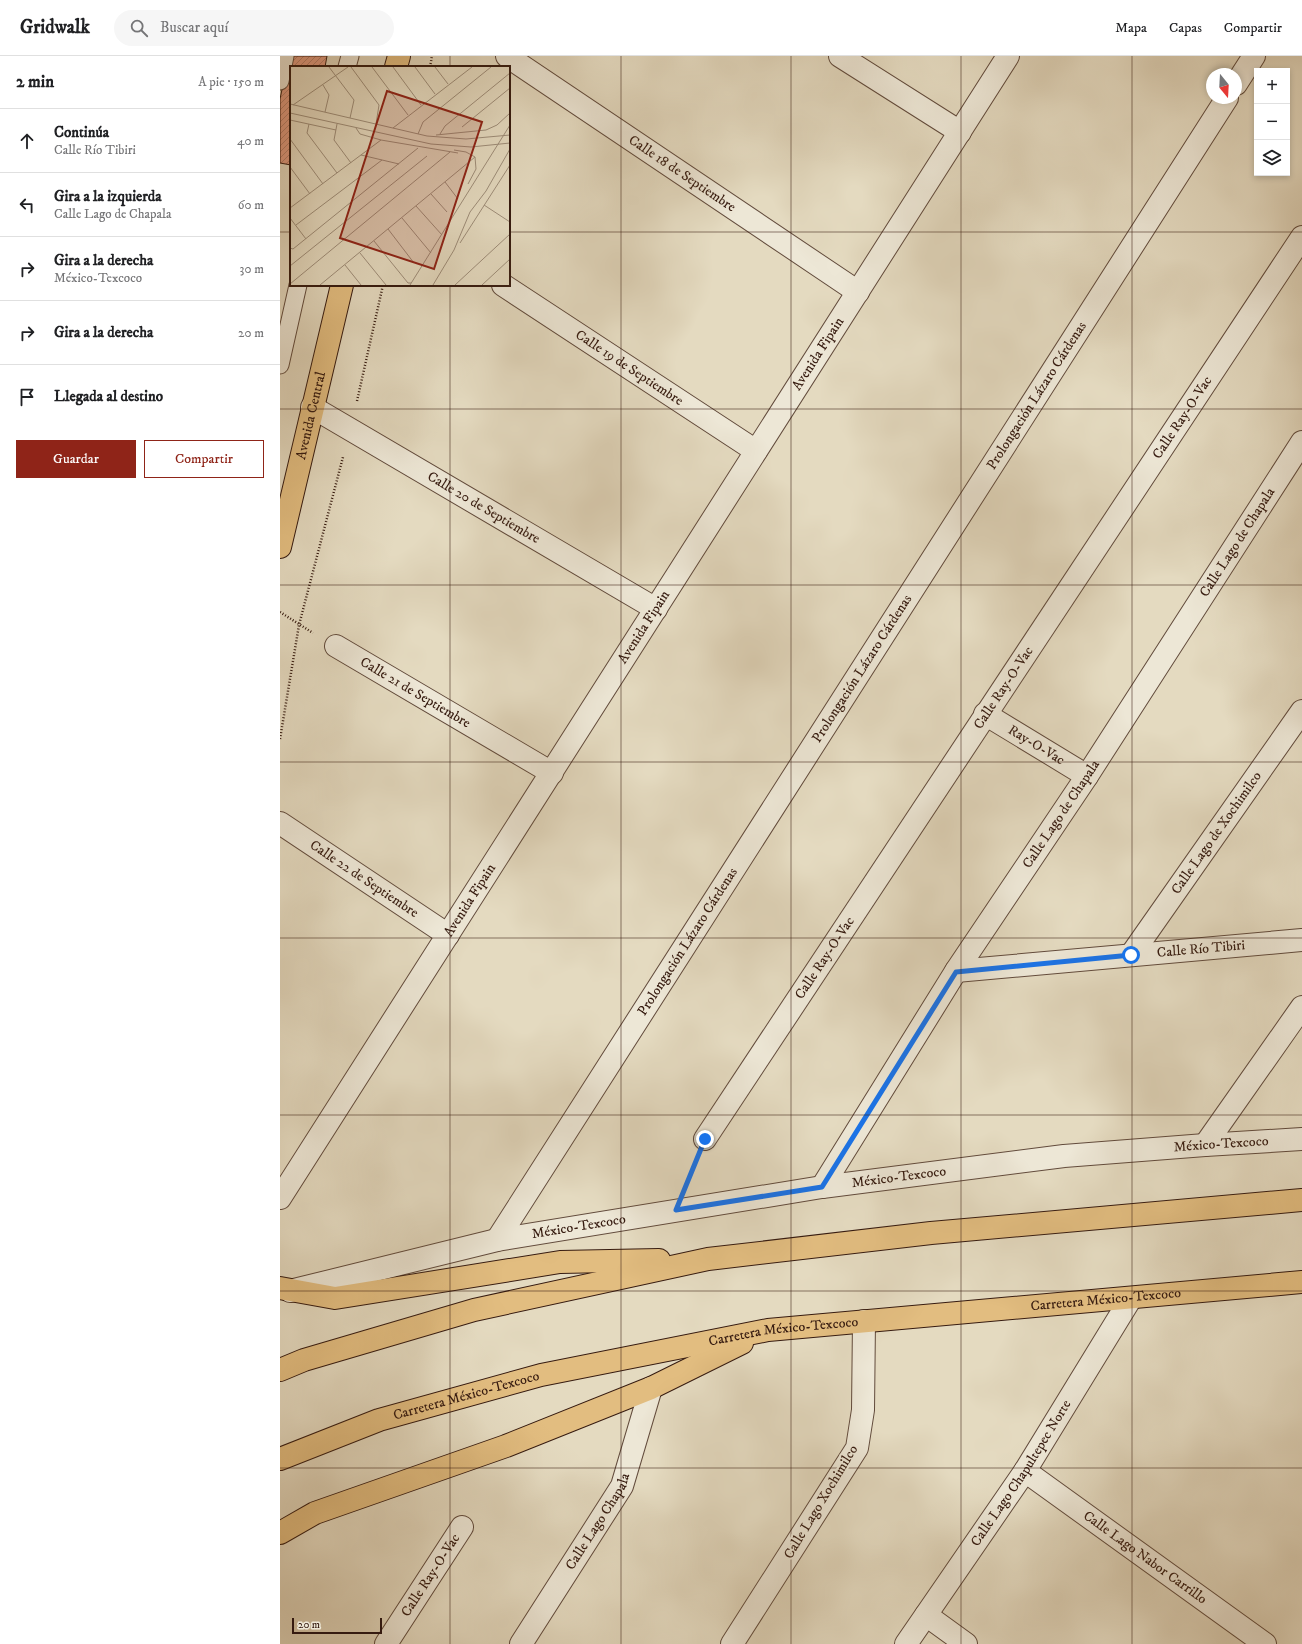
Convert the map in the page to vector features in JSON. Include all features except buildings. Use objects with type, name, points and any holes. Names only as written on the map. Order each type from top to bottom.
[{"type":"highway","points":[[396,66],[399,56]]},
{"type":"highway","name":"Avenida Central","points":[[280,547],[342,286]]},
{"type":"highway","points":[[285,1289],[335,1298],[560,1262],[708,1259],[931,1233],[1302,1200]]},
{"type":"highway","points":[[280,1370],[304,1360],[474,1310],[708,1259]]},
{"type":"highway","name":"Carretera México-Texcoco","points":[[280,1459],[379,1420],[541,1375],[768,1330],[1302,1282]]},
{"type":"highway","points":[[280,1533],[315,1513],[506,1446],[651,1388],[768,1330]]},
{"type":"street","name":"Calle 18 de Septiembre","points":[[507,56],[858,292]]},
{"type":"street","points":[[840,56],[960,132]]},
{"type":"street","name":"Avenida Fipain","points":[[280,1198],[1008,56]]},
{"type":"street","points":[[1242,75],[1254,56]]},
{"type":"street","name":"Prolongación Lázaro Cárdenas","points":[[498,1240],[1223,104]]},
{"type":"street","name":"Calle Ray-O-Vac","points":[[705,1139],[1302,237]]},
{"type":"street","name":"Calle 19 de Septiembre","points":[[504,286],[756,451]]},
{"type":"street","name":"Calle 20 de Septiembre","points":[[312,407],[656,609]]},
{"type":"street","name":"Calle Lago de Chapala","points":[[822,1187],[956,972],[1087,776],[1302,442]]},
{"type":"street","name":"Calle 21 de Septiembre","points":[[336,646],[552,772]]},
{"type":"street","name":"Calle Lago de Xochimilco","points":[[1131,955],[1302,711]]},
{"type":"street","name":"Ray-O-Vac","points":[[985,714],[1087,776]]},
{"type":"street","name":"Calle 22 de Septiembre","points":[[280,823],[448,934]]},
{"type":"street","name":"Calle Río Tibiri","points":[[956,972],[1302,940]]},
{"type":"street","points":[[1204,1144],[1302,1007]]},
{"type":"street","name":"México-Texcoco","points":[[285,1289],[498,1240],[822,1187],[1064,1156],[1204,1144],[1302,1139]]},
{"type":"street","name":"Calle Lago Chapultepec Norte","points":[[906,1644],[1025,1471],[1131,1298]]},
{"type":"street","name":"Calle Lago Xochimilco","points":[[732,1644],[857,1448],[863,1410],[864,1321]]},
{"type":"street","name":"Calle Lago Chapala","points":[[522,1644],[622,1486],[651,1388]]},
{"type":"street","name":"Calle Lago Nabor Carrillo","points":[[1025,1471],[1265,1644]]},
{"type":"street","name":"Calle Ray-O-Vac","points":[[386,1644],[462,1527]]},
{"type":"street","points":[[926,1615],[966,1644]]},
{"type":"lane","points":[[280,81],[285,56]]},
{"type":"lane","points":[[347,66],[350,56]]},
{"type":"lane","points":[[280,365],[298,286]]},
{"type":"path","points":[[430,66],[432,56]]},
{"type":"path","points":[[280,739],[299,625],[350,430],[383,286]]},
{"type":"path","points":[[280,612],[299,625],[336,646]]},
{"type":"path","points":[[676,1210],[705,1139]]},
{"type":"route","points":[[705,1139],[676,1210],[822,1187],[956,972],[1131,955]]}]
